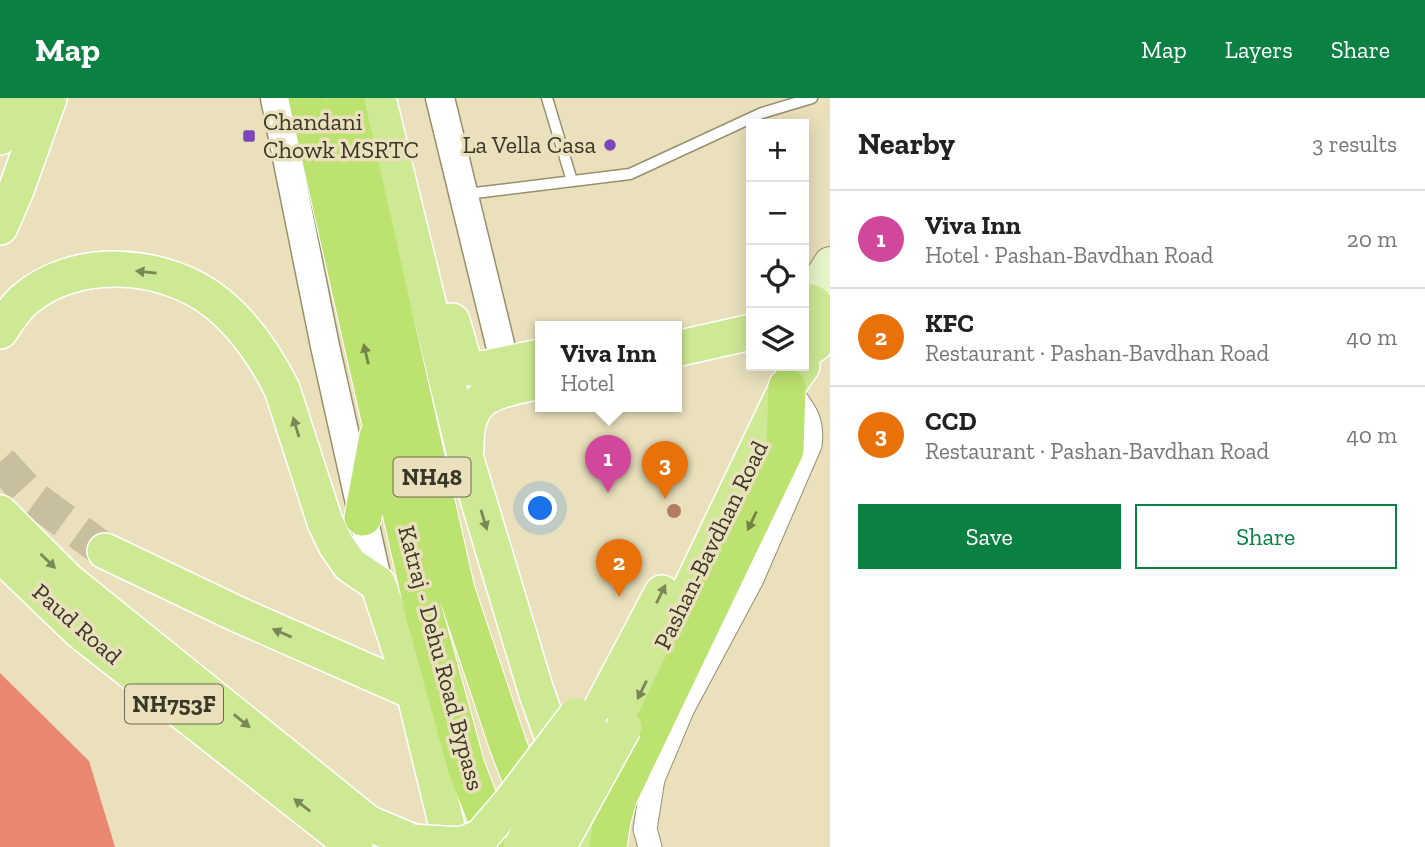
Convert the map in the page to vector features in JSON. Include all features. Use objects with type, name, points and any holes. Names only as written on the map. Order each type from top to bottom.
[{"type":"highway","name":"Katraj - Dehu Road Bypass","points":[[307,98],[423,609],[466,766],[497,847]]},
{"type":"highway","name":"Katraj - Dehu Road Bypass","points":[[345,98],[456,590],[508,745],[548,847]]},
{"type":"highway","points":[[403,284],[467,556],[509,701],[508,745]]},
{"type":"highway","points":[[608,847],[611,820],[619,796],[610,726],[694,641],[785,450],[799,371]]},
{"type":"highway","points":[[363,517],[381,421]]},
{"type":"main road","points":[[0,137],[16,98]]},
{"type":"main road","points":[[0,227],[49,98]]},
{"type":"main road","points":[[360,98],[403,284]]},
{"type":"main road","points":[[378,98],[466,459],[536,691],[560,758],[598,847]]},
{"type":"main road","points":[[398,98],[464,362],[470,368],[518,378]]},
{"type":"main road","name":"Pashan-Bavdhan Road","points":[[809,327],[830,263]]},
{"type":"main road","points":[[0,331],[22,301],[51,282],[82,273],[117,269],[160,273],[198,290],[247,332],[272,368],[292,414],[325,522],[336,545],[350,565],[378,584],[414,692],[452,847]]},
{"type":"main road","points":[[682,327],[746,313]]},
{"type":"main road","points":[[682,348],[746,333]]},
{"type":"main road","points":[[466,459],[468,422],[477,403],[486,395],[518,378],[535,361]]},
{"type":"main road","name":"Pashan-Bavdhan Road","points":[[610,726],[628,661],[787,371]]},
{"type":"main road","points":[[0,513],[67,580],[368,823],[413,842],[461,845],[481,836],[510,803],[610,726]]},
{"type":"main road","points":[[105,551],[414,692]]},
{"type":"main road","name":"Paud Road","points":[[0,554],[80,631],[355,847]]},
{"type":"main road","points":[[521,847],[610,726]]},
{"type":"main road","points":[[560,847],[610,726]]},
{"type":"main road","points":[[522,782],[538,801],[560,847]]},
{"type":"street","points":[[275,98],[378,584]]},
{"type":"street","points":[[440,98],[518,378]]},
{"type":"street","points":[[650,847],[645,829],[657,768],[683,708],[752,579],[810,445],[812,433],[807,371]]},
{"type":"lane","points":[[547,98],[572,181]]},
{"type":"lane","points":[[475,193],[630,174],[762,113],[812,98]]},
{"type":"shaded area","points":[[0,673],[89,761],[115,847],[0,847]]},
{"type":"tunnel","points":[[0,462],[33,498],[105,551]]},
{"type":"place","name":"Chandani Chowk MSRTC","points":[[249,136]]},
{"type":"place","name":"La Vella Casa","points":[[610,145]]},
{"type":"place","name":"Viva Inn","points":[[608,493]]},
{"type":"place","name":"CCD","points":[[665,499]]},
{"type":"place","name":"KFC","points":[[619,597]]}]
